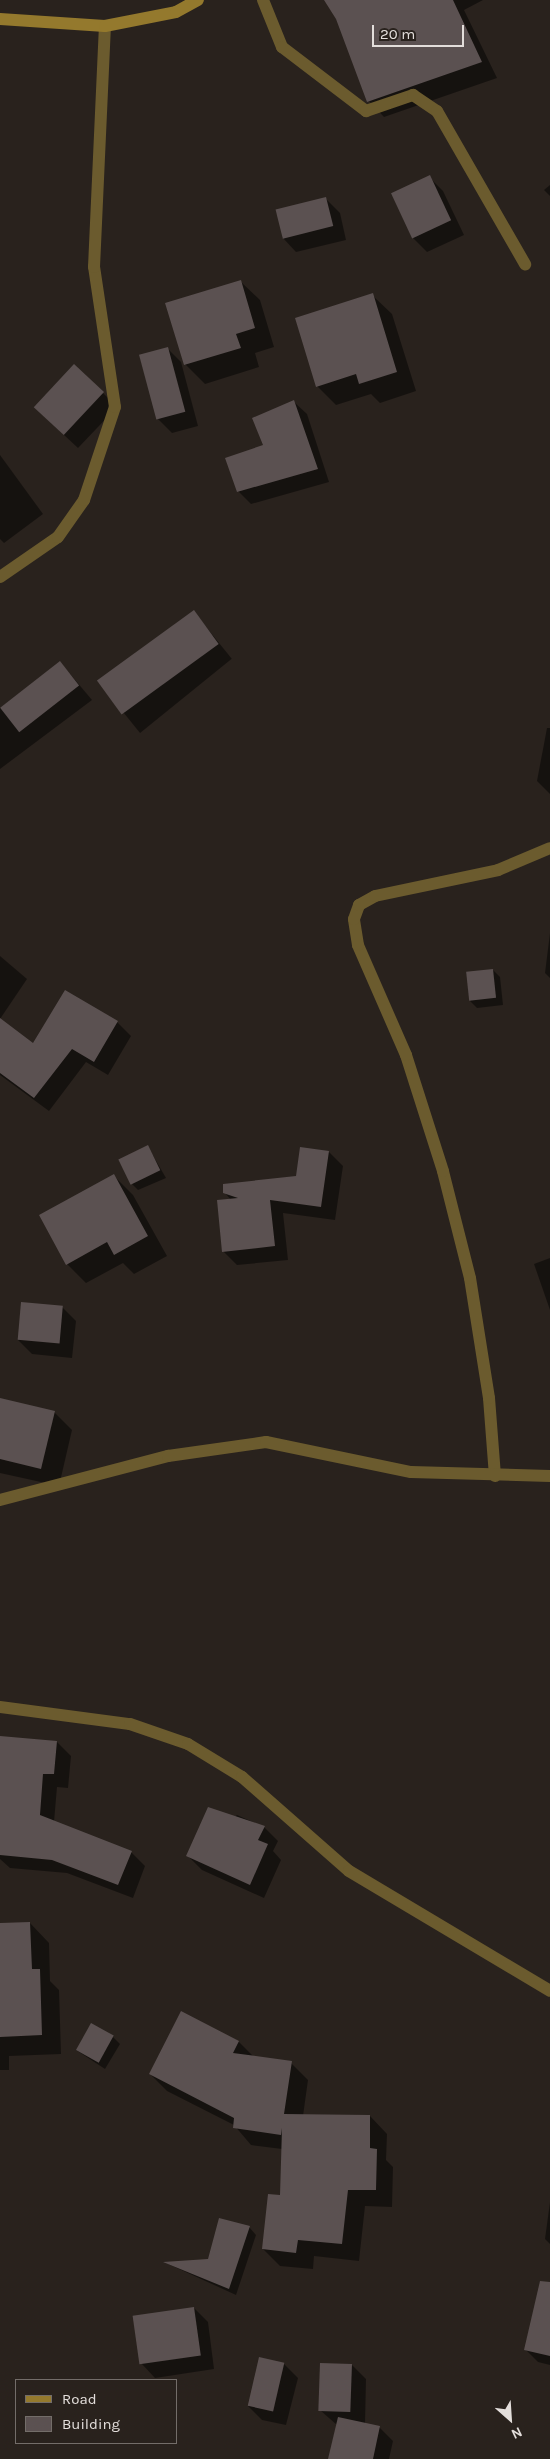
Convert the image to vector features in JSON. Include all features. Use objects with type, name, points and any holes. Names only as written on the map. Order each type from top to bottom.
[{"type":"main road","points":[[0,19],[105,26],[176,12],[198,0]]},
{"type":"street","points":[[263,0],[282,47],[366,111],[413,95],[437,111],[525,264]]},
{"type":"street","points":[[0,577],[58,537],[84,500],[115,406],[94,267],[105,26]]},
{"type":"street","points":[[496,1476],[489,1398],[470,1278],[443,1171],[406,1055],[358,945],[354,919],[359,905],[374,896],[498,870],[550,848]]},
{"type":"street","points":[[0,1500],[168,1456],[266,1442],[411,1472],[496,1476],[550,1476]]},
{"type":"street","points":[[0,1707],[130,1724],[188,1744],[242,1777],[349,1871],[550,1991]]},
{"type":"building","points":[[324,0],[453,0],[482,62],[367,102],[336,19]]},
{"type":"building","points":[[430,175],[451,220],[412,238],[391,193]]},
{"type":"building","points":[[326,197],[333,226],[283,239],[276,210]]},
{"type":"building","points":[[241,280],[255,328],[236,334],[241,348],[184,365],[165,303]]},
{"type":"building","points":[[373,293],[397,372],[359,384],[356,374],[316,387],[295,318]]},
{"type":"building","points":[[168,347],[185,412],[156,419],[139,355]]},
{"type":"building","points":[[74,364],[104,392],[64,435],[34,407]]},
{"type":"building","points":[[294,400],[318,469],[237,492],[225,458],[263,445],[252,418]]},
{"type":"building","points":[[194,610],[219,644],[122,715],[97,681]]},
{"type":"building","points":[[60,661],[79,685],[19,732],[0,708]]},
{"type":"building","points":[[493,969],[496,998],[469,1001],[466,972]]},
{"type":"building","points":[[65,990],[118,1021],[94,1062],[72,1049],[34,1098],[0,1073],[0,1018],[33,1043]]},
{"type":"building","points":[[148,1145],[160,1170],[131,1185],[118,1159]]},
{"type":"building","points":[[300,1147],[329,1151],[321,1207],[270,1200],[275,1246],[222,1252],[217,1200],[238,1198],[223,1193],[223,1184],[296,1176]]},
{"type":"building","points":[[114,1174],[148,1236],[114,1255],[107,1242],[66,1265],[39,1215]]},
{"type":"building","points":[[21,1302],[63,1306],[60,1344],[18,1340]]},
{"type":"building","points":[[0,1398],[55,1411],[41,1469],[0,1459]]},
{"type":"building","points":[[0,1736],[57,1741],[54,1774],[43,1774],[40,1815],[132,1851],[118,1885],[52,1860],[0,1855]]},
{"type":"building","points":[[208,1807],[265,1826],[258,1840],[268,1844],[250,1885],[186,1856]]},
{"type":"building","points":[[30,1922],[32,1969],[40,1969],[42,2035],[0,2037],[0,1923]]},
{"type":"building","points":[[181,2011],[239,2041],[233,2053],[292,2061],[284,2114],[370,2115],[370,2148],[377,2149],[376,2190],[348,2190],[342,2244],[298,2240],[296,2253],[262,2249],[268,2194],[280,2195],[282,2128],[281,2135],[233,2128],[234,2118],[149,2074]]},
{"type":"building","points":[[91,2023],[114,2036],[99,2063],[76,2050]]},
{"type":"building","points":[[219,2218],[250,2226],[229,2289],[163,2262],[208,2259]]},
{"type":"building","points":[[540,2281],[550,2282],[550,2356],[524,2350]]},
{"type":"building","points":[[194,2307],[201,2356],[139,2364],[133,2316]]},
{"type":"building","points":[[259,2357],[284,2363],[273,2412],[248,2406]]},
{"type":"building","points":[[320,2363],[352,2364],[350,2412],[318,2411]]},
{"type":"building","points":[[338,2417],[380,2426],[373,2459],[328,2459]]}]
